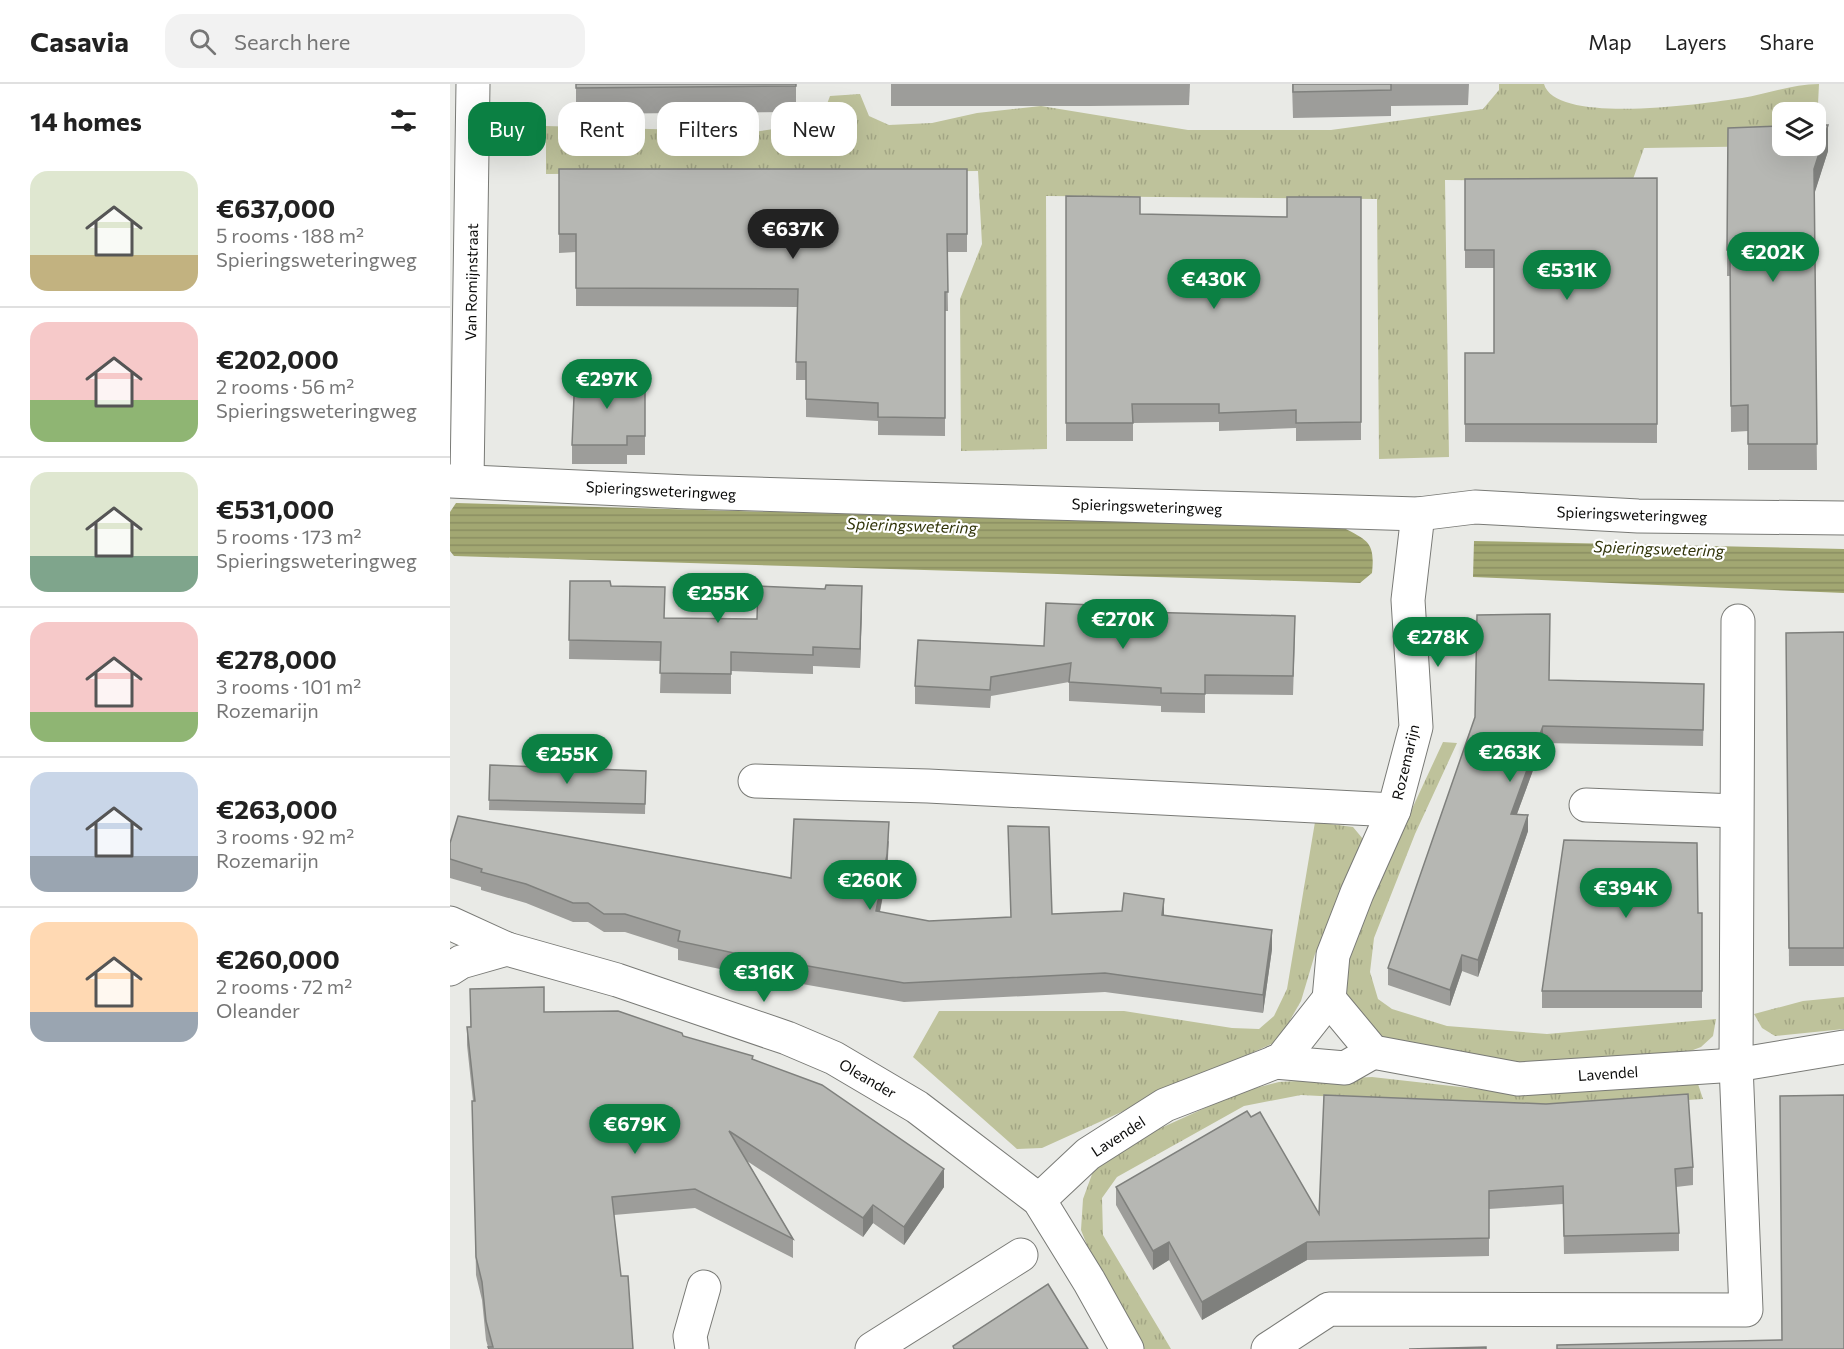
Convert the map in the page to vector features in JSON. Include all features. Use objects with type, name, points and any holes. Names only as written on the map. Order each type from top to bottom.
[{"type":"street","name":"Van Romijnstraat","points":[[459,481],[473,84]]},
{"type":"street","name":"Spieringsweteringweg","points":[[459,481],[688,492],[1418,514],[1475,507],[1638,516],[1844,518]]},
{"type":"street","name":"Rozemarijn","points":[[1329,999],[1333,955],[1357,893],[1394,810],[1416,726],[1408,600],[1418,514]]},
{"type":"street","points":[[1268,1349],[1329,1309],[1746,1310],[1736,1065],[1738,621]]},
{"type":"street","points":[[755,781],[928,786],[1394,810]]},
{"type":"street","points":[[1586,805],[1736,811]]},
{"type":"street","name":"Oleander","points":[[450,923],[507,949],[617,980],[787,1038],[834,1058],[917,1107],[1039,1200],[1089,1281],[1127,1349]]},
{"type":"street","points":[[450,969],[461,962],[507,949]]},
{"type":"street","points":[[1329,999],[1373,1052]]},
{"type":"street","name":"Lavendel","points":[[1039,1200],[1089,1154],[1166,1105],[1281,1059],[1329,999]]},
{"type":"street","name":"Lavendel","points":[[1275,1062],[1345,1068],[1373,1052],[1518,1079],[1736,1065],[1844,1047]]},
{"type":"street","points":[[872,1349],[1021,1255]]},
{"type":"street","points":[[692,1349],[690,1336],[704,1287]]},
{"type":"green space","points":[[1499,84],[1544,84],[1555,97],[1575,105],[1635,109],[1724,101],[1819,84],[1818,102],[1772,102],[1772,146],[1644,148],[1632,182],[1445,180],[1449,457],[1379,459],[1377,199],[1046,196],[1047,449],[961,451],[960,299],[982,244],[978,171],[546,174],[546,126],[558,126],[558,156],[645,156],[645,129],[657,129],[657,156],[759,156],[759,131],[771,129],[771,156],[857,156],[857,102],[828,102],[830,96],[860,94],[869,116],[889,125],[932,123],[977,113],[1041,106],[1188,130],[1331,130],[1483,109],[1499,90]]},
{"type":"green space","points":[[1443,742],[1457,743],[1415,834],[1374,938],[1370,972],[1378,999],[1392,1009],[1447,1026],[1547,1034],[1716,1019],[1713,1036],[1701,1047],[1680,1055],[1566,1062],[1476,1062],[1385,1042],[1361,1018],[1346,992],[1345,968],[1360,921]]},
{"type":"green space","points":[[1315,822],[1353,827],[1363,839],[1362,855],[1315,954],[1301,1001],[1278,1041],[1042,1148],[1017,1149],[913,1057],[939,1011],[1124,1011],[1232,1028],[1259,1029],[1274,1016],[1287,989]]},
{"type":"green space","points":[[1844,997],[1844,1029],[1775,1036],[1762,1028],[1754,1014],[1803,1001]]},
{"type":"green space","points":[[1372,1077],[1514,1093],[1698,1084],[1703,1099],[1516,1111],[1416,1101],[1301,1095],[1244,1106],[1117,1177],[1102,1198],[1103,1235],[1171,1349],[1144,1349],[1094,1263],[1081,1230],[1083,1199],[1095,1166],[1139,1138],[1240,1092],[1279,1082]]},
{"type":"water","name":"Spieringswetering","points":[[456,503],[1344,528],[1365,540],[1371,549],[1373,563],[1372,573],[1360,583],[454,556],[450,551],[450,512]]},
{"type":"water","name":"Spieringswetering","points":[[1474,541],[1844,549],[1844,593],[1473,577]]},
{"type":"building","points":[[576,84],[796,84],[796,86],[576,88]]},
{"type":"building","points":[[1293,84],[1391,84],[1391,90],[1293,92]]},
{"type":"building","points":[[1772,126],[1772,156],[1818,156],[1814,169],[1817,444],[1748,444],[1748,405],[1731,406],[1730,250],[1727,250],[1728,128]]},
{"type":"building","points":[[559,169],[967,169],[967,234],[947,234],[945,418],[878,417],[878,403],[806,399],[806,362],[796,362],[798,289],[576,288],[576,234],[559,234]]},
{"type":"building","points":[[1657,178],[1657,424],[1465,424],[1465,353],[1494,353],[1494,250],[1465,250],[1465,179]]},
{"type":"building","points":[[1066,196],[1140,197],[1140,214],[1287,217],[1287,197],[1361,197],[1361,422],[1296,423],[1296,410],[1219,413],[1219,404],[1132,404],[1133,423],[1066,423]]},
{"type":"building","points":[[575,372],[628,373],[628,390],[645,390],[645,436],[627,436],[627,445],[572,445]]},
{"type":"building","points":[[570,581],[610,581],[611,586],[665,587],[664,618],[757,619],[758,586],[825,589],[826,585],[862,586],[860,649],[813,647],[813,655],[731,652],[731,674],[660,673],[661,642],[569,640]]},
{"type":"building","points":[[1046,603],[1141,607],[1141,612],[1295,616],[1293,676],[1205,675],[1205,694],[1161,693],[1161,688],[1069,682],[1071,663],[991,677],[990,690],[915,686],[918,640],[1044,646]]},
{"type":"building","points":[[1550,614],[1549,680],[1704,684],[1703,730],[1543,726],[1511,814],[1528,815],[1478,960],[1462,955],[1450,990],[1388,968],[1475,717],[1477,615]]},
{"type":"building","points":[[1844,632],[1844,948],[1789,948],[1786,633]]},
{"type":"building","points":[[490,765],[646,771],[645,804],[489,800]]},
{"type":"building","points":[[458,816],[791,878],[794,819],[889,822],[887,855],[876,911],[929,921],[1011,917],[1008,826],[1049,827],[1052,914],[1122,911],[1124,893],[1164,899],[1162,915],[1272,930],[1263,995],[1105,973],[904,983],[776,962],[678,941],[680,931],[625,914],[604,914],[588,903],[573,903],[526,884],[481,872],[482,869],[450,859],[450,843]]},
{"type":"building","points":[[1564,840],[1697,843],[1698,913],[1702,913],[1702,991],[1542,991]]},
{"type":"building","points":[[544,987],[544,1012],[618,1011],[682,1033],[683,1036],[753,1056],[752,1059],[822,1085],[944,1169],[904,1227],[873,1205],[863,1218],[729,1131],[793,1239],[695,1189],[612,1197],[621,1276],[628,1276],[633,1349],[489,1349],[488,1347],[493,1347],[486,1321],[482,1282],[476,1257],[472,1101],[475,1101],[467,1027],[471,1027],[470,989]]},
{"type":"building","points":[[1688,1094],[1693,1167],[1675,1169],[1679,1233],[1564,1236],[1563,1186],[1489,1191],[1489,1238],[1307,1242],[1202,1302],[1169,1242],[1153,1251],[1116,1187],[1247,1111],[1251,1117],[1260,1112],[1319,1214],[1324,1095],[1546,1104]]},
{"type":"building","points":[[1844,1095],[1844,1349],[1557,1349],[1557,1345],[1782,1340],[1780,1096]]},
{"type":"building","points":[[1048,1284],[1088,1349],[954,1349],[953,1346]]},
{"type":"building","points":[[1486,1347],[1486,1349],[1409,1349]]}]
